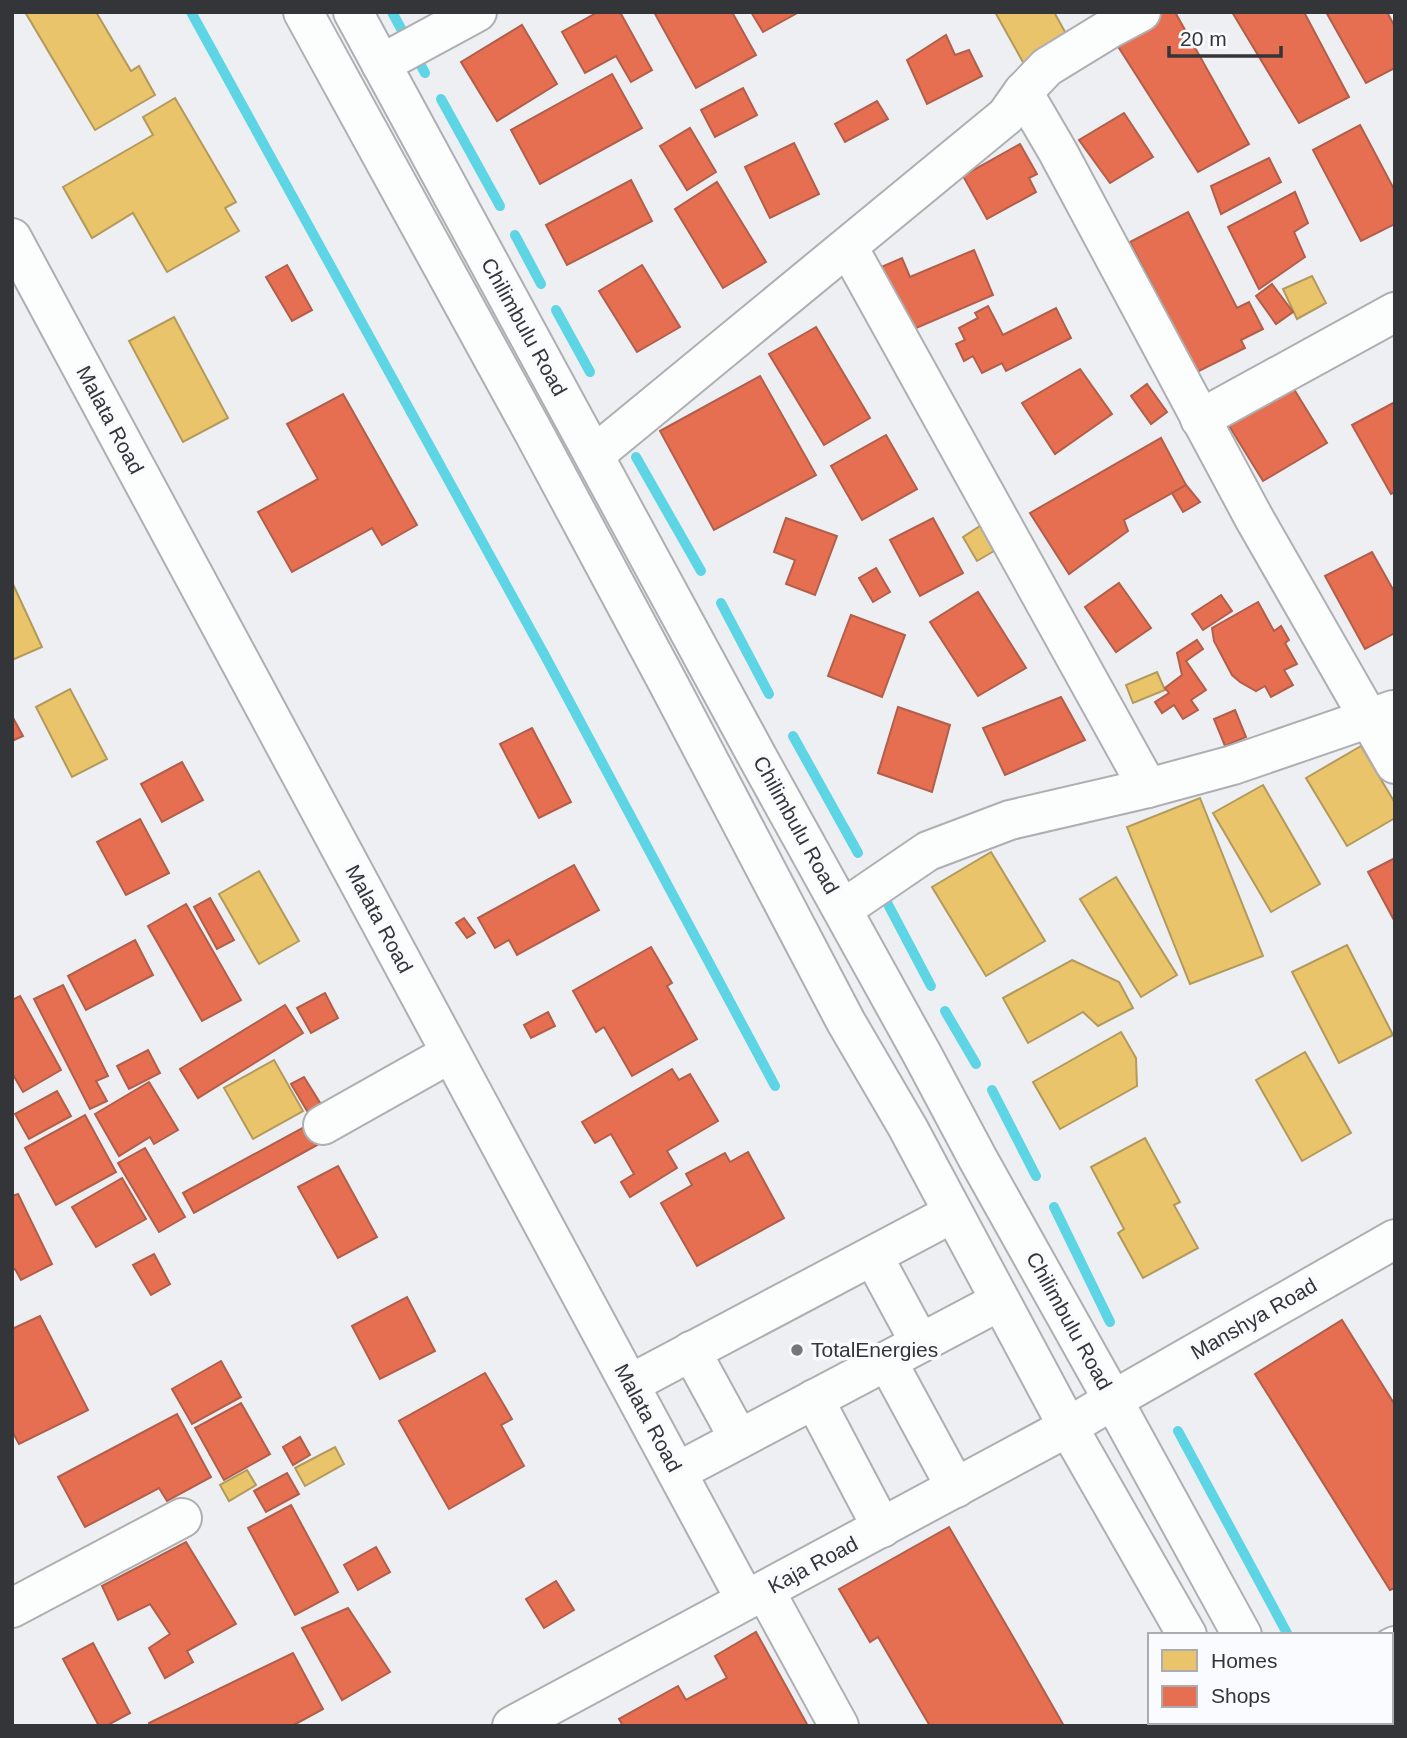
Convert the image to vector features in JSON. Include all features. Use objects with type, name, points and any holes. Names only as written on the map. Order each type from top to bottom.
[{"type":"street","name":"Chilimbulu Road","points":[[303,12],[534,433],[846,1022],[908,1128],[1068,1427],[1186,1633]]},
{"type":"street","name":"Chilimbulu Road","points":[[353,12],[751,746],[1241,1633]]},
{"type":"street","points":[[381,64],[477,12]]},
{"type":"street","points":[[594,455],[1006,116],[1023,92],[1047,67],[1141,12]]},
{"type":"street","points":[[1023,92],[1058,152],[1254,518],[1382,714],[1395,764]]},
{"type":"street","name":"Malata Road","points":[[12,238],[677,1472],[839,1726]]},
{"type":"street","points":[[848,247],[1148,788]]},
{"type":"street","points":[[1200,419],[1395,312]]},
{"type":"street","points":[[843,909],[928,851],[1010,820],[1233,765],[1382,714]]},
{"type":"street","points":[[323,1125],[451,1053]]},
{"type":"street","points":[[630,1384],[953,1213]]},
{"type":"street","name":"Manshya Road","points":[[1113,1400],[1395,1239]]},
{"type":"street","points":[[873,1256],[904,1352],[956,1488]]},
{"type":"street","points":[[677,1472],[1000,1301]]},
{"type":"street","points":[[691,1351],[739,1439]]},
{"type":"street","points":[[814,1399],[882,1528]]},
{"type":"street","name":"Kaja Road","points":[[512,1726],[956,1488],[1113,1400]]},
{"type":"street","points":[[12,1608],[182,1518]]},
{"type":"building: Homes","points":[[25,12],[96,12],[131,71],[139,66],[155,95],[95,130]]},
{"type":"building: Homes","points":[[995,12],[1054,12],[1074,48],[1029,73]]},
{"type":"building: Homes","points":[[175,98],[236,202],[225,208],[239,231],[167,272],[133,213],[92,238],[63,187],[153,135],[143,117]]},
{"type":"building: Homes","points":[[1312,276],[1326,303],[1297,319],[1283,289]]},
{"type":"building: Homes","points":[[174,317],[228,418],[183,442],[129,341]]},
{"type":"building: Homes","points":[[980,526],[994,551],[977,561],[963,537]]},
{"type":"building: Homes","points":[[12,582],[42,647],[12,660]]},
{"type":"building: Homes","points":[[1157,672],[1165,690],[1133,703],[1126,685]]},
{"type":"building: Homes","points":[[70,689],[107,759],[72,777],[36,707]]},
{"type":"building: Homes","points":[[1361,746],[1395,803],[1395,818],[1347,846],[1306,778]]},
{"type":"building: Homes","points":[[1263,785],[1320,884],[1271,912],[1213,813]]},
{"type":"building: Homes","points":[[1200,798],[1263,956],[1190,984],[1127,827]]},
{"type":"building: Homes","points":[[991,852],[1045,941],[986,976],[932,887]]},
{"type":"building: Homes","points":[[259,871],[299,941],[259,964],[219,894]]},
{"type":"building: Homes","points":[[1116,877],[1177,975],[1141,997],[1080,899]]},
{"type":"building: Homes","points":[[1347,945],[1393,1035],[1339,1063],[1292,972]]},
{"type":"building: Homes","points":[[1072,960],[1119,982],[1133,1008],[1098,1026],[1083,1012],[1028,1043],[1003,998]]},
{"type":"building: Homes","points":[[1121,1032],[1136,1058],[1137,1086],[1060,1129],[1033,1082]]},
{"type":"building: Homes","points":[[1305,1052],[1351,1133],[1302,1161],[1256,1080]]},
{"type":"building: Homes","points":[[274,1060],[303,1111],[253,1139],[224,1088]]},
{"type":"building: Homes","points":[[1145,1138],[1180,1202],[1174,1205],[1198,1248],[1143,1278],[1118,1233],[1124,1229],[1091,1167]]},
{"type":"building: Homes","points":[[335,1447],[344,1464],[305,1486],[295,1468]]},
{"type":"building: Homes","points":[[247,1470],[256,1485],[229,1501],[220,1485]]},
{"type":"building: Shops","points":[[598,12],[620,12],[652,70],[631,82],[616,56],[585,73],[562,32]]},
{"type":"building: Shops","points":[[654,12],[732,12],[756,55],[696,88]]},
{"type":"building: Shops","points":[[751,12],[799,12],[763,32]]},
{"type":"building: Shops","points":[[1155,12],[1175,12],[1249,144],[1198,172],[1112,37]]},
{"type":"building: Shops","points":[[1232,12],[1304,12],[1349,97],[1299,123]]},
{"type":"building: Shops","points":[[1326,12],[1387,12],[1395,27],[1395,68],[1366,83]]},
{"type":"building: Shops","points":[[522,25],[557,84],[497,121],[461,62]]},
{"type":"building: Shops","points":[[946,35],[955,55],[969,50],[982,76],[927,104],[907,60]]},
{"type":"building: Shops","points":[[612,74],[642,128],[540,184],[511,130]]},
{"type":"building: Shops","points":[[743,88],[757,115],[715,137],[701,110]]},
{"type":"building: Shops","points":[[877,101],[888,119],[845,142],[835,124]]},
{"type":"building: Shops","points":[[1124,113],[1153,157],[1110,183],[1079,140]]},
{"type":"building: Shops","points":[[1360,125],[1395,191],[1395,224],[1361,241],[1313,150]]},
{"type":"building: Shops","points":[[690,128],[716,172],[687,190],[660,146]]},
{"type":"building: Shops","points":[[794,143],[819,194],[770,218],[745,167]]},
{"type":"building: Shops","points":[[1020,144],[1037,174],[1029,178],[1036,192],[987,219],[963,176]]},
{"type":"building: Shops","points":[[1269,158],[1281,182],[1221,214],[1211,186]]},
{"type":"building: Shops","points":[[631,180],[652,221],[567,265],[546,225]]},
{"type":"building: Shops","points":[[717,182],[766,262],[723,288],[675,209]]},
{"type":"building: Shops","points":[[1295,192],[1308,223],[1294,232],[1305,257],[1259,289],[1228,227]]},
{"type":"building: Shops","points":[[1188,212],[1237,308],[1249,302],[1263,329],[1241,340],[1245,348],[1197,372],[1130,242]]},
{"type":"building: Shops","points":[[974,250],[993,295],[907,332],[879,268],[902,258],[910,277]]},
{"type":"building: Shops","points":[[287,265],[312,310],[292,321],[266,277]]},
{"type":"building: Shops","points":[[642,265],[680,327],[637,352],[599,291]]},
{"type":"building: Shops","points":[[1272,284],[1293,312],[1276,324],[1256,296]]},
{"type":"building: Shops","points":[[988,306],[1003,335],[1056,308],[1071,338],[1006,371],[1002,363],[982,373],[973,356],[964,361],[956,344],[965,340],[959,328],[978,318],[975,313]]},
{"type":"building: Shops","points":[[816,327],[870,418],[824,445],[769,354]]},
{"type":"building: Shops","points":[[1080,369],[1112,414],[1055,454],[1022,403]]},
{"type":"building: Shops","points":[[760,376],[816,475],[714,530],[660,431]]},
{"type":"building: Shops","points":[[1147,384],[1167,412],[1151,424],[1131,396]]},
{"type":"building: Shops","points":[[1292,386],[1327,443],[1263,481],[1228,424]]},
{"type":"building: Shops","points":[[343,394],[417,525],[382,545],[372,528],[292,572],[258,512],[318,479],[287,424]]},
{"type":"building: Shops","points":[[1395,402],[1395,492],[1391,494],[1352,425]]},
{"type":"building: Shops","points":[[886,435],[917,489],[862,520],[831,466]]},
{"type":"building: Shops","points":[[1161,438],[1186,485],[1124,520],[1128,531],[1069,574],[1030,513]]},
{"type":"building: Shops","points":[[1186,485],[1200,502],[1183,512],[1172,493]]},
{"type":"building: Shops","points":[[786,518],[837,536],[815,595],[786,584],[795,560],[774,552]]},
{"type":"building: Shops","points":[[933,518],[963,573],[920,596],[890,540]]},
{"type":"building: Shops","points":[[1372,552],[1395,593],[1395,633],[1365,649],[1325,576]]},
{"type":"building: Shops","points":[[876,568],[890,592],[873,602],[859,578]]},
{"type":"building: Shops","points":[[1119,583],[1151,628],[1116,652],[1085,607]]},
{"type":"building: Shops","points":[[978,592],[1026,668],[978,696],[930,622]]},
{"type":"building: Shops","points":[[1221,595],[1232,611],[1203,630],[1192,614]]},
{"type":"building: Shops","points":[[1258,602],[1274,631],[1281,626],[1289,640],[1285,643],[1297,664],[1284,670],[1293,685],[1271,697],[1265,686],[1256,691],[1232,675],[1214,641],[1212,628]]},
{"type":"building: Shops","points":[[851,615],[905,635],[882,697],[828,676]]},
{"type":"building: Shops","points":[[1197,640],[1203,649],[1186,661],[1206,690],[1191,700],[1198,710],[1183,719],[1174,705],[1162,713],[1155,702],[1169,693],[1165,688],[1182,675],[1177,653]]},
{"type":"building: Shops","points":[[1061,697],[1085,740],[1005,775],[983,728]]},
{"type":"building: Shops","points":[[898,707],[950,725],[932,792],[878,773]]},
{"type":"building: Shops","points":[[1235,710],[1246,737],[1225,746],[1214,719]]},
{"type":"building: Shops","points":[[12,716],[23,736],[12,741]]},
{"type":"building: Shops","points":[[532,728],[571,802],[539,818],[500,744]]},
{"type":"building: Shops","points":[[182,762],[203,800],[162,822],[141,784]]},
{"type":"building: Shops","points":[[140,819],[169,873],[126,895],[97,842]]},
{"type":"building: Shops","points":[[1395,858],[1395,922],[1368,872]]},
{"type":"building: Shops","points":[[574,865],[599,910],[517,955],[509,940],[495,948],[478,918]]},
{"type":"building: Shops","points":[[210,898],[234,940],[217,949],[194,907]]},
{"type":"building: Shops","points":[[186,904],[241,1000],[202,1021],[148,926]]},
{"type":"building: Shops","points":[[464,918],[475,933],[467,938],[456,923]]},
{"type":"building: Shops","points":[[135,940],[153,975],[86,1010],[68,976]]},
{"type":"building: Shops","points":[[651,947],[672,983],[667,986],[697,1039],[632,1076],[604,1027],[596,1032],[573,991]]},
{"type":"building: Shops","points":[[63,985],[108,1076],[96,1081],[107,1101],[90,1109],[34,999]]},
{"type":"building: Shops","points":[[325,993],[338,1018],[311,1033],[297,1008]]},
{"type":"building: Shops","points":[[20,996],[61,1070],[23,1092],[12,1073],[12,1000]]},
{"type":"building: Shops","points":[[285,1005],[303,1033],[198,1098],[180,1069]]},
{"type":"building: Shops","points":[[548,1012],[555,1026],[531,1038],[524,1025]]},
{"type":"building: Shops","points":[[148,1050],[160,1073],[129,1089],[117,1066]]},
{"type":"building: Shops","points":[[672,1069],[679,1080],[690,1074],[718,1121],[667,1151],[677,1168],[630,1197],[621,1182],[634,1174],[611,1134],[595,1143],[582,1122]]},
{"type":"building: Shops","points":[[304,1077],[322,1106],[309,1114],[291,1084]]},
{"type":"building: Shops","points":[[149,1082],[178,1130],[154,1144],[150,1137],[119,1156],[95,1114]]},
{"type":"building: Shops","points":[[57,1091],[71,1116],[29,1139],[15,1114]]},
{"type":"building: Shops","points":[[85,1115],[116,1172],[56,1205],[25,1148]]},
{"type":"building: Shops","points":[[306,1126],[317,1145],[194,1213],[183,1193]]},
{"type":"building: Shops","points":[[145,1148],[185,1217],[159,1232],[118,1163]]},
{"type":"building: Shops","points":[[748,1152],[784,1218],[697,1266],[661,1203],[692,1185],[686,1174],[725,1153],[730,1162]]},
{"type":"building: Shops","points":[[338,1166],[377,1237],[338,1258],[298,1187]]},
{"type":"building: Shops","points":[[122,1178],[146,1219],[96,1247],[72,1207]]},
{"type":"building: Shops","points":[[18,1194],[52,1264],[21,1280],[15,1269],[12,1270],[12,1196]]},
{"type":"building: Shops","points":[[154,1254],[170,1284],[151,1295],[133,1265]]},
{"type":"building: Shops","points":[[407,1297],[435,1351],[380,1379],[352,1326]]},
{"type":"building: Shops","points":[[40,1316],[88,1410],[19,1444],[12,1431],[12,1329]]},
{"type":"building: Shops","points":[[1342,1320],[1395,1405],[1395,1588],[1390,1590],[1255,1374]]},
{"type":"building: Shops","points":[[221,1361],[241,1397],[192,1424],[172,1389]]},
{"type":"building: Shops","points":[[485,1373],[512,1419],[501,1425],[524,1466],[449,1509],[399,1421]]},
{"type":"building: Shops","points":[[241,1403],[270,1454],[224,1480],[195,1428]]},
{"type":"building: Shops","points":[[177,1414],[211,1477],[167,1501],[159,1488],[85,1527],[58,1477]]},
{"type":"building: Shops","points":[[300,1437],[310,1455],[293,1465],[283,1447]]},
{"type":"building: Shops","points":[[287,1473],[299,1494],[266,1512],[254,1491]]},
{"type":"building: Shops","points":[[291,1505],[338,1592],[295,1615],[248,1528]]},
{"type":"building: Shops","points":[[949,1527],[1064,1726],[930,1726],[878,1637],[870,1642],[839,1589]]},
{"type":"building: Shops","points":[[186,1542],[236,1624],[187,1651],[193,1662],[165,1678],[149,1648],[170,1634],[150,1604],[118,1620],[102,1586]]},
{"type":"building: Shops","points":[[376,1547],[390,1572],[358,1590],[344,1565]]},
{"type":"building: Shops","points":[[556,1581],[574,1610],[544,1628],[526,1599]]},
{"type":"building: Shops","points":[[348,1608],[390,1672],[342,1700],[302,1628]]},
{"type":"building: Shops","points":[[756,1632],[808,1726],[623,1726],[619,1719],[678,1686],[686,1700],[727,1678],[715,1656]]},
{"type":"building: Shops","points":[[93,1643],[130,1713],[106,1726],[99,1726],[63,1659]]},
{"type":"building: Shops","points":[[293,1653],[323,1709],[292,1726],[150,1726],[149,1723]]},
{"type":"waterway","points":[[191,12],[544,654],[775,1086]]},
{"type":"waterway","points":[[392,12],[425,73]]},
{"type":"waterway","points":[[441,99],[500,206]]},
{"type":"waterway","points":[[515,235],[541,284]]},
{"type":"waterway","points":[[556,310],[590,372]]},
{"type":"waterway","points":[[636,457],[701,571]]},
{"type":"waterway","points":[[721,603],[769,694]]},
{"type":"waterway","points":[[793,736],[858,853]]},
{"type":"waterway","points":[[883,895],[931,986]]},
{"type":"waterway","points":[[945,1011],[976,1064]]},
{"type":"waterway","points":[[992,1090],[1036,1176]]},
{"type":"waterway","points":[[1054,1207],[1110,1322]]},
{"type":"waterway","points":[[1178,1431],[1287,1633]]},
{"type":"place","name":"TotalEnergies","points":[[797,1350]]}]
